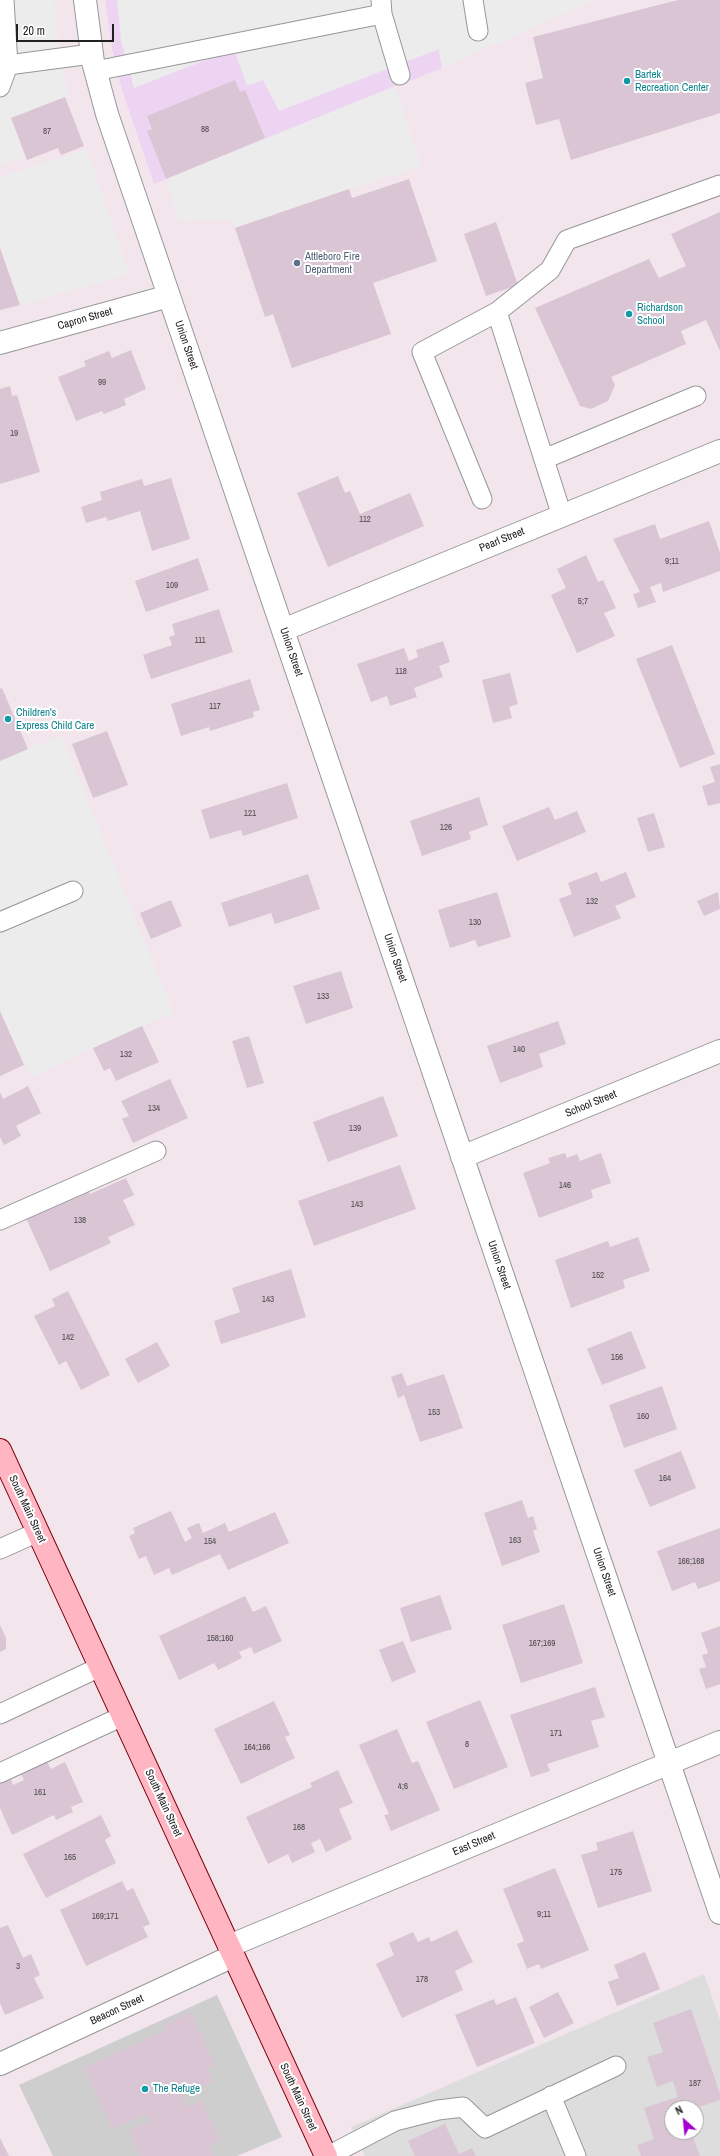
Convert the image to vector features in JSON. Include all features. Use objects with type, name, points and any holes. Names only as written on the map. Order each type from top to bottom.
[{"type":"main road","name":"South Main Street","points":[[0,1450],[327,2156]]},
{"type":"street","name":"Union Street","points":[[85,0],[93,62],[169,296],[720,1913]]},
{"type":"street","name":"Capron Street","points":[[0,343],[169,296]]},
{"type":"street","name":"Pearl Street","points":[[283,630],[720,451]]},
{"type":"street","name":"School Street","points":[[462,1157],[720,1051]]},
{"type":"street","name":"East Street","points":[[231,1951],[720,1742]]},
{"type":"street","name":"Beacon Street","points":[[0,2064],[231,1951]]},
{"type":"lane","points":[[0,87],[8,65],[4,0]]},
{"type":"lane","points":[[473,0],[478,31]]},
{"type":"lane","points":[[8,65],[93,62],[381,7],[400,75]]},
{"type":"lane","points":[[482,499],[422,352],[497,312],[550,270],[567,240],[720,184]]},
{"type":"lane","points":[[497,312],[562,516]]},
{"type":"lane","points":[[544,459],[696,396]]},
{"type":"lane","points":[[0,922],[73,891]]},
{"type":"lane","points":[[0,1220],[156,1151]]},
{"type":"lane","points":[[0,1549],[38,1532]]},
{"type":"lane","points":[[0,1714],[100,1667]]},
{"type":"lane","points":[[0,1773],[123,1716]]},
{"type":"lane","points":[[327,2156],[395,2121],[431,2112],[463,2107],[484,2128],[616,2066]]},
{"type":"lane","points":[[551,2096],[576,2156]]},
{"type":"shaded area","points":[[0,0],[54,0],[61,67],[69,96],[11,118],[26,157],[0,165]]},
{"type":"shaded area","points":[[105,0],[431,0],[442,68],[154,184],[122,90],[112,48]]},
{"type":"shaded area","points":[[117,0],[594,0],[442,68],[439,49],[279,111],[263,80],[247,86],[234,49],[134,88],[121,40]]},
{"type":"shaded area","points":[[395,86],[421,166],[235,228],[232,219],[179,222],[166,179]]},
{"type":"shaded area","points":[[87,149],[129,274],[20,305],[0,247],[0,177]]},
{"type":"shaded area","points":[[61,735],[174,1014],[142,1026],[31,1077],[0,1011],[0,761]]},
{"type":"shaded area","points":[[704,1974],[720,2020],[720,2156],[365,2156],[351,2127]]},
{"type":"shaded area","points":[[217,1995],[282,2137],[237,2156],[53,2156],[19,2085]]},
{"type":"building","name":"Bartek Recreation Center","points":[[678,0],[720,0],[720,113],[571,160],[559,119],[536,125],[525,83],[543,78],[533,37]]},
{"type":"building","points":[[235,80],[240,92],[245,90],[265,138],[166,179],[147,131],[152,129],[147,116]]},
{"type":"building","points":[[65,97],[84,146],[61,155],[58,148],[27,160],[11,118]]},
{"type":"building","points":[[409,179],[437,261],[373,283],[391,334],[292,368],[273,314],[265,317],[235,228],[349,189],[352,198]]},
{"type":"building","name":"Richardson School","points":[[720,212],[720,351],[706,320],[681,331],[686,344],[611,377],[615,385],[608,401],[591,409],[580,406],[535,308],[649,259],[659,278],[686,266],[671,234]]},
{"type":"building","points":[[496,222],[518,285],[486,296],[464,234]]},
{"type":"building","points":[[0,248],[20,305],[0,310]]},
{"type":"building","points":[[131,350],[146,389],[124,399],[126,405],[104,414],[102,411],[76,421],[58,377],[86,366],[84,361],[109,351],[112,358]]},
{"type":"building","points":[[10,386],[12,396],[17,395],[40,472],[0,484],[0,389]]},
{"type":"building","points":[[338,476],[345,493],[350,491],[360,514],[410,493],[424,526],[328,567],[297,493]]},
{"type":"building","points":[[171,478],[190,539],[152,551],[140,511],[108,521],[106,517],[86,523],[81,507],[102,500],[100,492],[142,479],[144,486]]},
{"type":"building","points":[[709,521],[720,553],[720,571],[663,592],[661,583],[650,587],[656,602],[638,608],[633,594],[640,592],[613,539],[655,524],[660,539]]},
{"type":"building","points":[[586,555],[598,582],[603,580],[616,608],[604,613],[615,636],[577,653],[551,595],[566,588],[557,569]]},
{"type":"building","points":[[198,558],[209,590],[146,612],[135,581]]},
{"type":"building","points":[[219,609],[233,652],[151,679],[143,655],[172,645],[169,637],[175,635],[172,624]]},
{"type":"building","points":[[443,641],[450,662],[439,666],[443,677],[414,688],[417,697],[390,706],[387,696],[371,702],[357,664],[404,648],[409,661],[418,657],[416,650]]},
{"type":"building","points":[[672,645],[715,754],[680,768],[636,659]]},
{"type":"building","points":[[510,673],[518,704],[509,707],[512,718],[493,723],[482,680]]},
{"type":"building","points":[[250,679],[260,710],[253,712],[254,717],[210,731],[209,727],[181,736],[171,704]]},
{"type":"building","name":"Children's Express Child Care","points":[[2,688],[28,749],[0,761],[0,689]]},
{"type":"building","points":[[107,731],[128,785],[93,798],[72,744]]},
{"type":"building","points":[[720,764],[720,803],[708,806],[702,786],[715,782],[710,767]]},
{"type":"building","points":[[287,783],[298,818],[243,836],[241,830],[210,839],[201,810]]},
{"type":"building","points":[[479,797],[488,825],[469,832],[471,839],[422,856],[410,821]]},
{"type":"building","points":[[549,807],[555,820],[577,811],[586,832],[517,861],[502,826]]},
{"type":"building","points":[[654,813],[665,847],[648,852],[637,818]]},
{"type":"building","points":[[597,872],[601,882],[626,872],[636,897],[615,906],[621,918],[574,937],[559,899],[572,894],[568,883]]},
{"type":"building","points":[[308,874],[320,909],[275,924],[271,913],[229,927],[221,903]]},
{"type":"building","points":[[497,892],[511,937],[478,947],[475,940],[450,948],[438,910]]},
{"type":"building","points":[[718,892],[720,909],[704,916],[697,901]]},
{"type":"building","points":[[171,900],[182,926],[151,939],[140,913]]},
{"type":"building","points":[[341,971],[353,1008],[306,1024],[293,986]]},
{"type":"building","points":[[0,1011],[24,1065],[0,1076]]},
{"type":"building","points":[[558,1021],[566,1044],[539,1054],[543,1067],[500,1083],[487,1046]]},
{"type":"building","points":[[142,1026],[159,1062],[116,1081],[110,1068],[104,1071],[93,1048]]},
{"type":"building","points":[[249,1036],[264,1083],[247,1088],[232,1041]]},
{"type":"building","points":[[170,1079],[188,1118],[133,1143],[122,1119],[129,1116],[121,1101]]},
{"type":"building","points":[[28,1086],[41,1113],[16,1126],[21,1136],[4,1145],[0,1137],[0,1092],[3,1099]]},
{"type":"building","points":[[383,1096],[398,1136],[328,1162],[313,1122]]},
{"type":"building","points":[[565,1153],[567,1158],[577,1154],[580,1161],[601,1153],[611,1183],[591,1190],[593,1198],[539,1218],[523,1173],[550,1163],[548,1158]]},
{"type":"building","points":[[400,1165],[416,1209],[314,1246],[298,1201]]},
{"type":"building","points":[[126,1178],[134,1195],[123,1200],[135,1225],[108,1237],[111,1243],[50,1271],[26,1218],[88,1189],[90,1194]]},
{"type":"building","points":[[638,1237],[650,1271],[623,1280],[625,1288],[571,1308],[555,1260],[608,1241],[610,1247]]},
{"type":"building","points":[[291,1269],[306,1317],[221,1344],[214,1321],[240,1312],[232,1288]]},
{"type":"building","points":[[68,1291],[110,1375],[81,1390],[66,1361],[59,1365],[34,1316],[55,1306],[52,1299]]},
{"type":"building","points":[[631,1331],[646,1368],[602,1385],[587,1349]]},
{"type":"building","points":[[157,1342],[170,1366],[138,1383],[125,1359]]},
{"type":"building","points":[[402,1373],[407,1386],[444,1374],[463,1428],[420,1442],[404,1395],[398,1398],[391,1377]]},
{"type":"building","points":[[662,1386],[677,1429],[624,1448],[609,1405]]},
{"type":"building","points":[[681,1451],[696,1488],[650,1507],[634,1470]]},
{"type":"building","points":[[522,1500],[528,1518],[533,1516],[537,1529],[533,1531],[540,1552],[502,1566],[484,1513]]},
{"type":"building","points":[[171,1511],[185,1542],[192,1538],[187,1528],[199,1523],[203,1533],[225,1523],[229,1532],[275,1512],[289,1543],[228,1570],[220,1554],[172,1575],[169,1568],[154,1575],[146,1556],[139,1559],[129,1536],[135,1533],[133,1528]]},
{"type":"building","points":[[720,1528],[720,1581],[698,1589],[695,1582],[672,1591],[657,1551]]},
{"type":"building","points":[[440,1595],[452,1629],[411,1642],[400,1608]]},
{"type":"building","points":[[245,1596],[253,1612],[266,1606],[282,1641],[254,1654],[251,1647],[239,1652],[242,1658],[218,1670],[214,1663],[179,1680],[159,1636]]},
{"type":"building","points":[[564,1604],[583,1663],[521,1683],[502,1625]]},
{"type":"building","points":[[0,1625],[6,1638],[6,1649],[0,1652]]},
{"type":"building","points":[[720,1626],[720,1684],[706,1689],[699,1669],[706,1667],[702,1655],[708,1653],[701,1633]]},
{"type":"building","points":[[403,1641],[416,1672],[392,1682],[379,1650]]},
{"type":"building","points":[[595,1687],[605,1717],[591,1721],[599,1747],[547,1764],[550,1771],[531,1777],[510,1715]]},
{"type":"building","points":[[480,1700],[508,1767],[454,1789],[426,1722]]},
{"type":"building","points":[[274,1701],[290,1735],[285,1737],[295,1758],[241,1784],[214,1729]]},
{"type":"building","points":[[397,1729],[412,1763],[418,1761],[440,1810],[391,1831],[384,1815],[389,1814],[359,1745]]},
{"type":"building","points":[[47,1762],[51,1769],[65,1762],[83,1802],[71,1807],[73,1812],[56,1820],[54,1815],[12,1835],[0,1808],[0,1783],[11,1779],[13,1785],[24,1780],[21,1774]]},
{"type":"building","points":[[338,1770],[353,1803],[339,1809],[352,1839],[326,1852],[320,1839],[311,1843],[315,1852],[292,1863],[288,1854],[268,1864],[246,1817],[312,1787],[310,1783]]},
{"type":"building","points":[[101,1815],[111,1836],[105,1840],[116,1863],[46,1898],[23,1854]]},
{"type":"building","points":[[633,1831],[652,1891],[598,1908],[581,1855],[598,1850],[596,1843]]},
{"type":"building","points":[[555,1868],[589,1950],[541,1969],[539,1964],[527,1969],[517,1944],[524,1941],[503,1889]]},
{"type":"building","points":[[122,1881],[127,1891],[133,1888],[150,1924],[143,1927],[148,1937],[86,1966],[60,1910]]},
{"type":"building","points":[[8,1925],[23,1958],[31,1954],[40,1975],[34,1978],[44,1998],[5,2015],[0,2003],[0,1928]]},
{"type":"building","points":[[457,1930],[473,1962],[455,1971],[463,1990],[402,2018],[376,1964],[394,1955],[389,1943],[413,1932],[418,1942],[429,1937],[431,1942]]},
{"type":"building","points":[[645,1952],[660,1989],[617,2006],[608,1982],[619,1978],[614,1965]]},
{"type":"building","points":[[558,1992],[574,2023],[544,2038],[529,2007]]},
{"type":"building","points":[[516,1997],[535,2043],[477,2067],[455,2015],[494,1999],[496,2005]]},
{"type":"building","points":[[691,2009],[720,2094],[720,2100],[704,2105],[704,2100],[669,2100],[678,2097],[673,2081],[657,2087],[647,2057],[663,2052],[653,2023]]},
{"type":"building","name":"The Refuge","points":[[191,2012],[215,2065],[207,2069],[213,2081],[182,2096],[187,2107],[201,2100],[220,2140],[209,2146],[214,2156],[141,2156],[129,2131],[149,2121],[146,2114],[112,2129],[84,2068],[167,2029],[165,2024]]},
{"type":"building","points":[[664,2102],[664,2140],[694,2140],[700,2156],[641,2156],[637,2145],[654,2139],[644,2108]]},
{"type":"building","points":[[445,2124],[459,2154],[472,2148],[476,2156],[415,2156],[408,2141]]},
{"type":"building","points":[[0,2138],[9,2156],[0,2156]]},
{"type":"place","name":"Bartek Recreation Center","points":[[627,81]]},
{"type":"place","name":"Attleboro Fire Department","points":[[297,263]]},
{"type":"place","name":"Richardson School","points":[[629,314]]},
{"type":"place","name":"Children's Express Child Care","points":[[8,719]]},
{"type":"place","name":"The Refuge","points":[[145,2089]]}]
